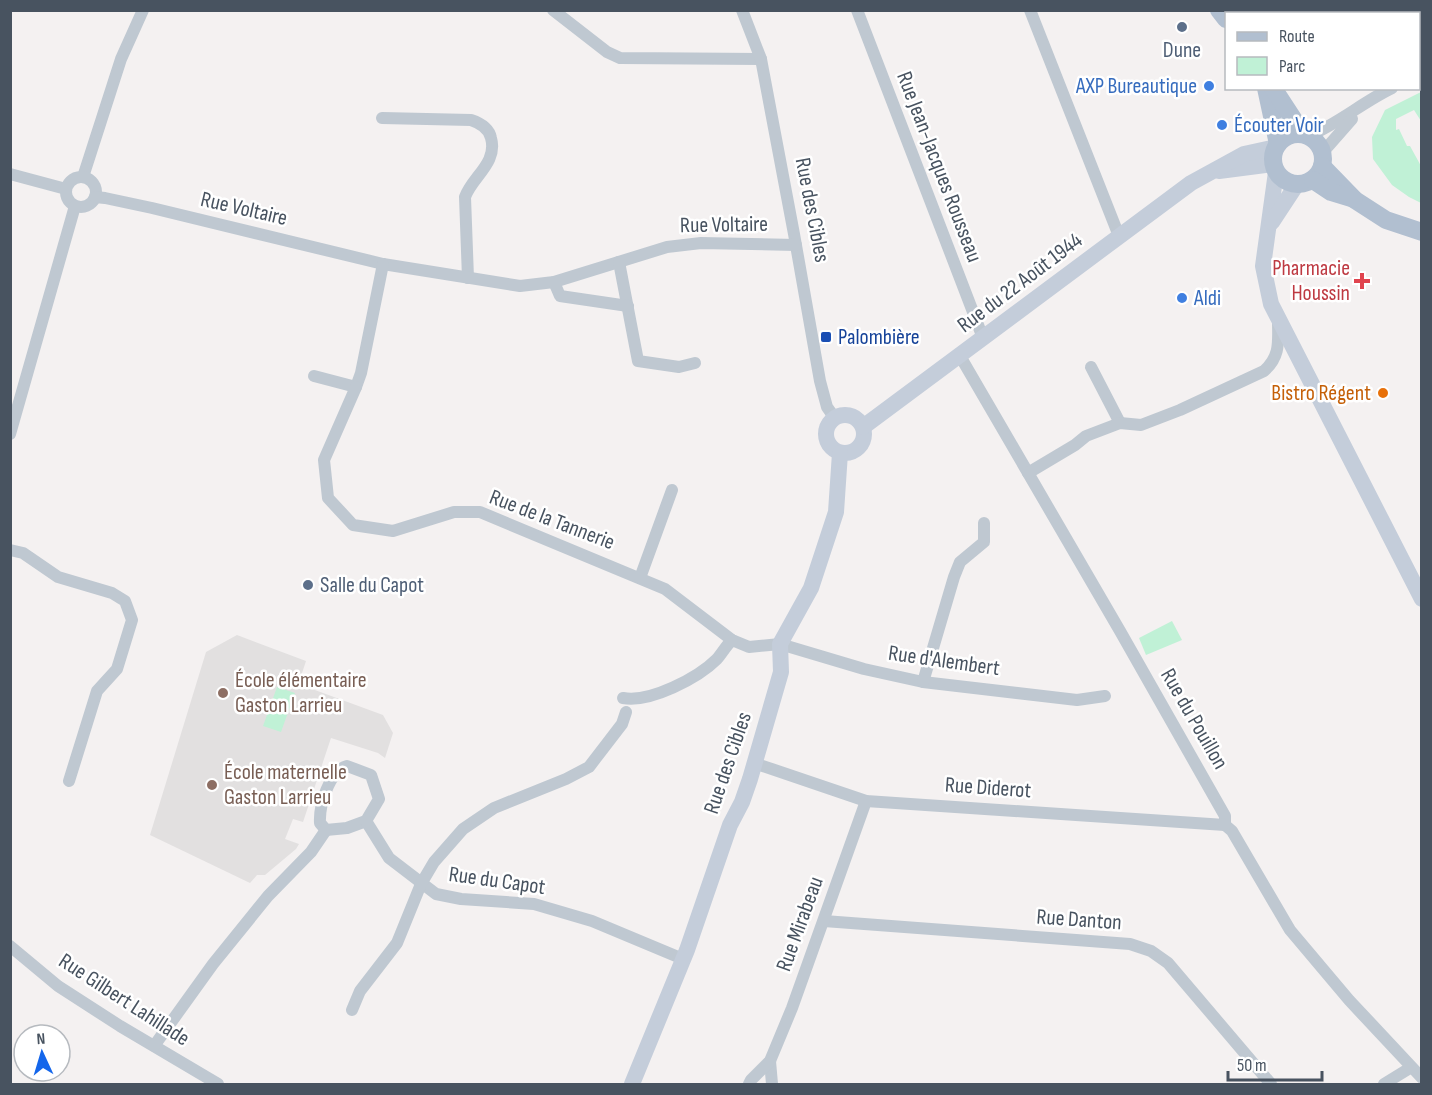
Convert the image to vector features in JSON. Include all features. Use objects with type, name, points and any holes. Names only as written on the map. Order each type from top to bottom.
[{"type":"main road","points":[[1266,90],[1276,157],[1289,182],[1314,170]]},
{"type":"main road","points":[[1274,90],[1306,135],[1315,140],[1314,170],[1331,192],[1355,200],[1386,220],[1422,232]]},
{"type":"main road","points":[[1276,157],[1288,136],[1306,135]]},
{"type":"street","points":[[84,177],[121,59],[143,10]]},
{"type":"street","points":[[553,10],[607,52],[620,58],[761,59]]},
{"type":"street","name":"Rue des Cibles","points":[[742,10],[761,59],[820,381],[827,407],[834,417]]},
{"type":"street","name":"Rue Jean-Jacques Rousseau","points":[[857,10],[982,338]]},
{"type":"street","points":[[1030,10],[1119,236]]},
{"type":"street","points":[[1306,135],[1330,127],[1389,90]]},
{"type":"street","points":[[1267,230],[1367,103]]},
{"type":"street","points":[[381,118],[471,120],[480,123],[491,135],[493,145],[490,159],[479,177],[469,186],[465,197],[468,278]]},
{"type":"street","name":"Rue du 22 Août 1944","points":[[863,427],[1204,175],[1244,154],[1276,157]]},
{"type":"street","points":[[1276,157],[1263,266],[1271,304],[1422,599]]},
{"type":"street","points":[[10,174],[66,189]]},
{"type":"street","points":[[84,177],[94,185],[94,197],[86,206],[75,206],[68,199],[66,189],[72,180],[84,177]]},
{"type":"street","name":"Rue Voltaire","points":[[94,197],[120,201],[383,264],[520,286],[554,282],[667,247],[701,243],[796,245]]},
{"type":"street","points":[[10,434],[75,206]]},
{"type":"street","points":[[620,262],[638,361],[680,367],[695,363]]},
{"type":"street","points":[[314,376],[356,387],[361,373],[383,264]]},
{"type":"street","points":[[554,282],[560,296],[628,306]]},
{"type":"street","points":[[1028,473],[1086,436],[1120,423],[1141,425],[1180,410],[1264,371],[1277,356],[1278,319]]},
{"type":"street","name":"Rue du Pouillon","points":[[960,356],[1225,816],[1225,825],[1232,831],[1290,930],[1349,1000],[1410,1068],[1422,1078]]},
{"type":"street","points":[[1092,367],[1120,423]]},
{"type":"street","name":"Rue de la Tannerie","points":[[356,387],[324,460],[328,498],[352,525],[393,531],[454,512],[480,512],[665,589],[732,640],[749,647],[780,644]]},
{"type":"street","points":[[848,415],[854,417],[863,427],[863,441],[854,452],[840,453],[830,447],[826,437],[828,426],[834,417],[848,415]]},
{"type":"street","points":[[780,644],[812,588],[828,540],[836,512],[840,453]]},
{"type":"street","points":[[640,578],[672,490]]},
{"type":"street","points":[[923,682],[954,577],[960,562],[984,542],[984,523]]},
{"type":"street","points":[[10,550],[23,553],[58,576],[112,593],[125,601],[132,620],[117,669],[97,691],[69,781]]},
{"type":"street","points":[[623,698],[651,696],[701,672],[732,640]]},
{"type":"street","name":"Rue des Cibles","points":[[633,1084],[683,959],[730,825],[742,802],[781,672],[780,644]]},
{"type":"street","name":"Rue d'Alembert","points":[[780,644],[864,669],[923,682],[1077,700],[1105,696]]},
{"type":"street","points":[[352,1010],[360,991],[397,943],[421,884],[434,862],[463,829],[494,808],[566,779],[589,766],[622,724],[626,712]]},
{"type":"street","name":"Rue Diderot","points":[[754,763],[866,801],[1225,825]]},
{"type":"street","points":[[347,766],[371,775],[379,798],[366,820],[347,828],[326,830],[320,822],[319,812],[333,775],[340,768],[347,766]]},
{"type":"street","name":"Rue Mirabeau","points":[[749,1084],[770,1061],[792,1008],[866,801]]},
{"type":"street","name":"Rue du Capot","points":[[366,820],[389,858],[436,894],[461,899],[534,904],[592,921],[683,959]]},
{"type":"street","points":[[154,1046],[213,964],[268,896],[311,852],[326,830]]},
{"type":"street","name":"Rue Danton","points":[[824,921],[1130,944],[1151,951],[1168,963],[1271,1084]]},
{"type":"street","name":"Rue Gilbert Lahillade","points":[[10,946],[58,986],[218,1084]]},
{"type":"street","name":"Rue Mirabeau","points":[[770,1061],[772,1084]]},
{"type":"street","points":[[1384,1084],[1410,1068]]},
{"type":"shaded area","points":[[237,635],[306,661],[300,679],[304,686],[383,715],[393,733],[385,758],[378,753],[331,738],[303,822],[293,819],[285,839],[299,844],[265,875],[257,875],[250,883],[150,835],[206,652]]},
{"type":"green space","points":[[1421,92],[1421,121],[1414,110],[1396,119],[1396,130],[1399,129],[1407,146],[1410,146],[1421,166],[1421,203],[1392,185],[1373,159],[1372,137],[1385,110]]},
{"type":"green space","points":[[1172,621],[1182,640],[1146,655],[1139,638]]},
{"type":"green space","points":[[277,687],[295,693],[281,732],[263,726]]},
{"type":"place","name":"Dune","points":[[1182,27]]},
{"type":"place","name":"AXP Bureautique","points":[[1209,86]]},
{"type":"place","name":"Écouter Voir","points":[[1222,125]]},
{"type":"place","name":"Pharmacie Houssin","points":[[1362,281]]},
{"type":"place","name":"Aldi","points":[[1182,298]]},
{"type":"place","name":"Palombière","points":[[826,337]]},
{"type":"place","name":"Bistro Régent","points":[[1383,393]]},
{"type":"place","name":"Salle du Capot","points":[[308,585]]},
{"type":"place","name":"École élémentaire Gaston Larrieu","points":[[223,693]]},
{"type":"place","name":"École maternelle Gaston Larrieu","points":[[212,785]]}]
